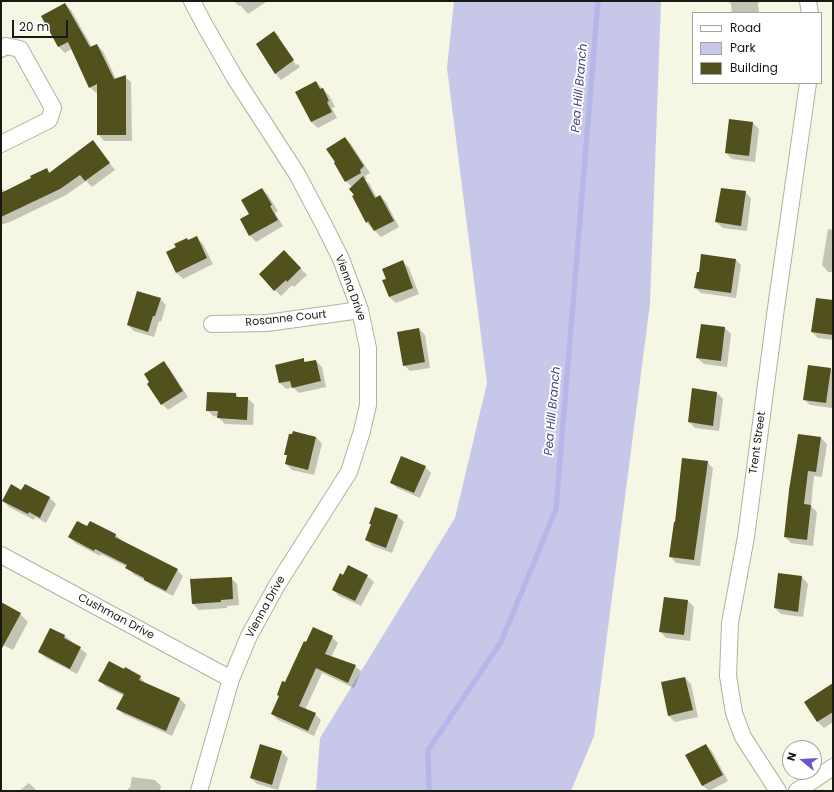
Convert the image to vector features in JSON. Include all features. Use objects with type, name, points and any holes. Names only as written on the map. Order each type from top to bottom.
[{"type":"street","name":"Vienna Drive","points":[[192,1],[235,78],[297,174],[341,259],[360,310],[368,348],[368,405],[362,431],[349,472],[277,585],[249,636],[231,679],[199,791]]},
{"type":"street","points":[[808,1],[810,12]]},
{"type":"street","points":[[1,49],[6,46],[20,49],[53,108],[49,120],[1,144]]},
{"type":"street","name":"Trent Street","points":[[778,791],[743,737],[734,713],[728,676],[730,623],[746,537],[776,308],[808,84]]},
{"type":"street","name":"Rosanne Court","points":[[212,324],[267,323],[360,310]]},
{"type":"street","name":"Cushman Drive","points":[[1,555],[231,679]]},
{"type":"street","points":[[797,791],[833,767]]},
{"type":"green space","points":[[454,1],[661,1],[650,304],[594,736],[571,791],[316,791],[320,738],[455,518],[487,383],[447,68]]},
{"type":"building","points":[[65,3],[90,47],[97,44],[114,79],[126,75],[126,135],[97,135],[97,84],[89,88],[68,42],[58,47],[41,16]]},
{"type":"building","points":[[274,31],[294,60],[275,74],[256,44]]},
{"type":"building","points":[[316,81],[320,89],[323,88],[332,112],[311,122],[295,92]]},
{"type":"building","points":[[729,119],[753,122],[749,156],[725,153]]},
{"type":"building","points":[[345,137],[364,166],[360,170],[361,173],[345,182],[334,163],[335,162],[326,149]]},
{"type":"building","points":[[93,140],[110,163],[85,181],[80,175],[60,189],[1,217],[1,193],[47,168],[49,173]]},
{"type":"building","points":[[363,176],[375,198],[380,195],[394,221],[374,231],[368,221],[366,223],[352,196],[354,195],[349,189]]},
{"type":"building","points":[[262,188],[272,205],[270,206],[278,220],[249,236],[240,219],[249,214],[241,200]]},
{"type":"building","points":[[721,188],[746,191],[741,226],[715,222]]},
{"type":"building","points":[[197,236],[207,258],[176,273],[166,252],[176,247],[174,244],[187,238],[188,240]]},
{"type":"building","points":[[284,250],[301,268],[287,282],[286,280],[274,291],[259,274]]},
{"type":"building","points":[[701,254],[736,259],[731,293],[694,288],[697,272],[699,272]]},
{"type":"building","points":[[403,260],[413,288],[389,297],[382,280],[386,279],[382,269]]},
{"type":"building","points":[[137,291],[161,298],[148,332],[127,325]]},
{"type":"building","points":[[816,298],[833,300],[833,335],[811,332]]},
{"type":"building","points":[[701,324],[725,327],[721,361],[696,358]]},
{"type":"building","points":[[419,328],[425,362],[403,366],[397,332]]},
{"type":"building","points":[[304,358],[304,362],[316,360],[321,381],[292,388],[290,381],[279,383],[275,365]]},
{"type":"building","points":[[164,361],[183,391],[161,405],[147,384],[149,382],[144,374]]},
{"type":"building","points":[[808,365],[831,368],[826,403],[803,400]]},
{"type":"building","points":[[692,388],[717,392],[713,426],[688,422]]},
{"type":"building","points":[[207,392],[236,393],[236,397],[248,397],[247,420],[217,418],[218,411],[206,411]]},
{"type":"building","points":[[293,431],[316,437],[308,470],[285,464],[287,455],[284,455],[289,434],[292,434]]},
{"type":"building","points":[[798,434],[821,437],[816,472],[808,471],[804,504],[811,505],[807,540],[784,537],[789,490]]},
{"type":"building","points":[[401,456],[426,466],[414,493],[390,483]]},
{"type":"building","points":[[682,458],[708,461],[694,560],[669,557],[675,522]]},
{"type":"building","points":[[11,484],[21,490],[25,484],[50,497],[40,518],[29,512],[28,514],[2,501]]},
{"type":"building","points":[[375,507],[398,515],[386,548],[365,540]]},
{"type":"building","points":[[77,521],[87,526],[90,521],[116,534],[115,537],[178,569],[166,591],[125,568],[127,565],[95,549],[94,551],[68,537]]},
{"type":"building","points":[[348,565],[368,575],[355,601],[332,590],[340,573],[343,575]]},
{"type":"building","points":[[778,573],[802,576],[798,612],[774,608]]},
{"type":"building","points":[[232,577],[233,599],[221,600],[221,602],[192,604],[190,579]]},
{"type":"building","points":[[664,597],[688,600],[684,635],[659,632]]},
{"type":"building","points":[[1,602],[21,613],[1,650]]},
{"type":"building","points":[[313,627],[333,636],[325,654],[356,665],[348,683],[316,668],[299,706],[316,713],[308,731],[271,714],[279,696],[277,695],[282,681],[285,682],[304,641],[306,642]]},
{"type":"building","points":[[50,628],[65,635],[64,638],[81,647],[70,669],[38,652]]},
{"type":"building","points":[[109,661],[124,669],[125,667],[141,676],[139,680],[180,698],[166,731],[116,709],[124,694],[98,681]]},
{"type":"building","points":[[685,677],[693,710],[668,716],[661,682]]},
{"type":"building","points":[[833,683],[833,712],[817,722],[804,702]]},
{"type":"building","points":[[260,744],[282,751],[272,785],[250,778]]},
{"type":"building","points":[[706,744],[723,775],[702,786],[685,755]]},
{"type":"waterway","name":"Pea Hill Branch","points":[[429,791],[428,750],[501,642],[556,509],[598,1]]}]
